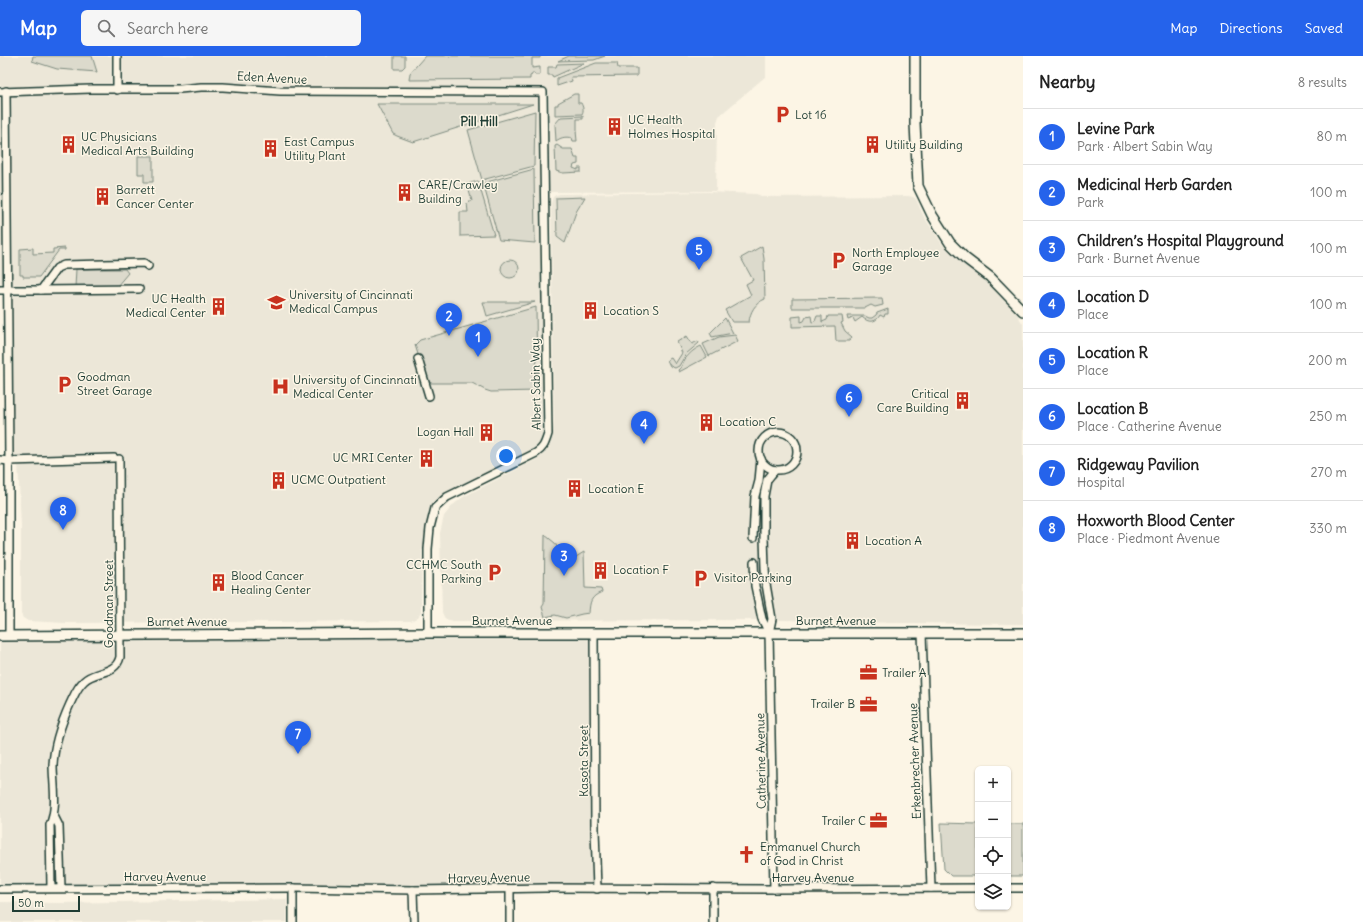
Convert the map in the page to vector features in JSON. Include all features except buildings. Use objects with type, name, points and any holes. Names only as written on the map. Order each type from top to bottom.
[{"type":"street","points":[[117,90],[118,56]]},
{"type":"street","points":[[915,56],[915,123],[918,186],[932,215],[950,243],[965,258],[990,277],[1023,311]]},
{"type":"street","name":"Eden Avenue","points":[[3,92],[223,87],[272,91],[543,92]]},
{"type":"street","points":[[3,92],[3,290],[9,461],[4,636]]},
{"type":"street","name":"Albert Sabin Way","points":[[428,633],[428,550],[430,528],[435,508],[447,497],[536,453],[542,449],[548,434],[543,92]]},
{"type":"street","points":[[41,290],[57,268],[64,265],[144,264],[148,266]]},
{"type":"street","points":[[3,290],[140,289]]},
{"type":"street","points":[[418,359],[429,396]]},
{"type":"street","points":[[783,432],[794,440],[797,445],[798,452],[793,464],[788,468],[775,470],[764,464],[759,453],[759,447],[765,436],[770,433],[783,432]]},
{"type":"street","name":"Goodman Street","points":[[9,461],[117,459],[120,536],[120,657],[116,666],[106,672],[85,679],[79,686],[61,723],[54,748],[53,764],[54,816],[50,825],[51,888]]},
{"type":"street","points":[[753,538],[755,496],[759,481],[761,459]]},
{"type":"street","points":[[0,460],[9,461]]},
{"type":"street","name":"Catherine Avenue","points":[[774,889],[769,633],[772,619],[766,584],[764,496],[767,480],[775,470]]},
{"type":"street","name":"Catherine Avenue","points":[[754,562],[755,586],[762,619],[769,633]]},
{"type":"street","name":"Burnet Avenue","points":[[4,636],[428,633],[1023,633]]},
{"type":"street","name":"Erkenbrecher Avenue","points":[[922,633],[931,888]]},
{"type":"street","name":"Kasota Street","points":[[594,634],[595,829],[597,888]]},
{"type":"street","name":"Goodman Street","points":[[54,816],[59,826],[61,888]]},
{"type":"street","points":[[293,888],[294,922]]},
{"type":"street","name":"Harvey Avenue","points":[[0,889],[293,888],[414,890],[545,888],[975,888]]},
{"type":"street","points":[[713,888],[713,922]]},
{"type":"street","points":[[1011,888],[1023,888]]},
{"type":"street","points":[[510,889],[510,922]]},
{"type":"street","points":[[414,890],[414,922]]},
{"type":"shaded area","name":"University of Cincinnati Medical Campus","points":[[0,56],[766,56],[766,76],[719,116],[717,122],[716,191],[544,192],[548,434],[542,449],[447,497],[435,508],[428,549],[422,550],[421,613],[418,617],[411,621],[66,623],[28,621],[23,618],[21,614],[21,527],[18,461],[9,461],[7,290],[0,290]]},
{"type":"shaded area","points":[[33,56],[92,56],[97,72],[57,69],[32,61]]},
{"type":"shaded area","points":[[394,56],[405,56],[405,66],[402,69],[394,69]]},
{"type":"shaded area","points":[[425,56],[540,56],[540,58],[532,58],[532,68],[540,67],[540,75],[535,75],[532,73],[530,79],[409,80],[410,73]]},
{"type":"shaded area","points":[[569,56],[605,56],[594,60],[558,61]]},
{"type":"shaded area","points":[[584,63],[553,77],[552,75],[548,75],[548,67],[556,67],[557,64]]},
{"type":"shaded area","points":[[596,63],[617,63],[618,68],[637,68],[637,76],[571,77],[572,81],[557,86],[557,78]]},
{"type":"shaded area","points":[[574,94],[578,94],[578,103],[581,103],[583,108],[582,114],[555,115],[555,105],[558,105],[558,103]]},
{"type":"shaded area","points":[[377,104],[533,104],[413,142],[393,134]]},
{"type":"shaded area","points":[[535,111],[534,166],[482,180],[468,130]]},
{"type":"shaded area","points":[[583,116],[583,119],[577,119],[577,141],[573,141],[572,138],[567,137],[556,141],[555,124],[561,117]]},
{"type":"shaded area","points":[[557,145],[563,149],[572,149],[575,158],[578,158],[578,164],[574,165],[573,168],[578,170],[578,168],[581,168],[581,172],[563,173],[556,171],[555,146]]},
{"type":"shaded area","points":[[138,156],[153,156],[153,182],[144,182],[144,174],[138,174]]},
{"type":"shaded area","points":[[534,169],[535,243],[499,240],[483,183]]},
{"type":"shaded area","points":[[478,181],[494,235],[460,236],[460,212],[468,212],[467,203],[472,201],[467,184]]},
{"type":"shaded area","points":[[708,192],[756,194],[764,197],[913,197],[916,199],[924,217],[942,244],[957,259],[982,278],[1016,313],[1023,324],[1023,624],[785,620],[452,621],[444,617],[442,612],[440,533],[444,516],[453,505],[463,497],[537,459],[549,448],[551,441],[554,423],[551,203],[553,197],[560,194]]},
{"type":"shaded area","points":[[585,197],[576,212],[565,243],[557,237],[556,198]]},
{"type":"shaded area","points":[[762,246],[764,259],[765,299],[758,303],[754,308],[749,322],[732,322],[725,310],[751,295],[746,284],[753,280],[741,258]]},
{"type":"shaded area","points":[[33,248],[33,254],[53,253],[53,249],[65,248],[65,250],[59,250],[39,277],[23,277],[23,275],[20,275],[20,249]]},
{"type":"shaded area","points":[[510,260],[516,263],[519,269],[516,275],[510,278],[504,275],[501,269],[504,263]]},
{"type":"shaded area","points":[[76,269],[125,269],[128,273],[117,286],[75,287]]},
{"type":"shaded area","points":[[882,298],[883,305],[875,307],[871,305],[865,308],[792,308],[792,299]]},
{"type":"shaded area","points":[[483,302],[535,302],[487,316]]},
{"type":"shaded area","points":[[536,307],[537,391],[491,392],[472,383],[431,383],[426,379],[415,345],[420,340]]},
{"type":"shaded area","points":[[888,309],[888,314],[885,314],[884,317],[880,315],[874,321],[869,321],[862,317],[855,322],[853,318],[848,320],[847,316],[865,316],[872,318],[877,313]]},
{"type":"shaded area","points":[[801,316],[801,322],[804,321],[806,317],[811,316],[812,322],[815,321],[817,316],[822,316],[822,322],[827,320],[828,316],[842,316],[843,322],[841,323],[845,331],[852,337],[849,341],[836,341],[835,326],[792,327],[792,317]]},
{"type":"shaded area","points":[[725,318],[733,333],[712,337],[710,333]]},
{"type":"shaded area","points":[[735,335],[738,341],[709,356],[703,344],[719,337]]},
{"type":"shaded area","points":[[687,336],[692,344],[698,341],[699,343],[686,354],[679,366],[675,368],[670,366],[667,360],[671,358],[675,364],[682,353],[677,342]]},
{"type":"shaded area","points":[[701,346],[707,357],[679,372],[678,370],[685,359],[694,350]]},
{"type":"shaded area","points":[[545,535],[555,543],[566,563],[584,552],[585,588],[601,589],[602,592],[591,600],[589,613],[566,618],[555,615],[545,617],[542,607],[544,604]]},
{"type":"shaded area","points":[[594,634],[597,889],[0,889],[0,636]]},
{"type":"shaded area","points":[[941,823],[975,824],[975,876],[951,876],[944,869]]},
{"type":"shaded area","points":[[1011,824],[1023,824],[1023,876],[1011,876]]},
{"type":"shaded area","points":[[287,899],[287,922],[0,922],[0,902],[57,903]]},
{"type":"place","name":"Lot 16","points":[[782,115]]},
{"type":"place","name":"UC Health Holmes Hospital","points":[[615,127]]},
{"type":"place","name":"UC Physicians Medical Arts Building","points":[[68,144]]},
{"type":"place","name":"Utility Building","points":[[872,145]]},
{"type":"place","name":"East Campus Utility Plant","points":[[271,149]]},
{"type":"place","name":"CARE/Crawley Building","points":[[405,192]]},
{"type":"place","name":"Barrett Cancer Center","points":[[103,197]]},
{"type":"place","name":"North Employee Garage","points":[[839,260]]},
{"type":"place","name":"Location R","points":[[699,270]]},
{"type":"place","name":"University of Cincinnati Medical Campus","points":[[276,302]]},
{"type":"place","name":"UC Health Medical Center","points":[[219,306]]},
{"type":"place","name":"Location S","points":[[590,311]]},
{"type":"place","name":"Medicinal Herb Garden","points":[[449,336]]},
{"type":"place","name":"Levine Park","points":[[478,357]]},
{"type":"place","name":"Goodman Street Garage","points":[[64,384]]},
{"type":"place","name":"University of Cincinnati Medical Center","points":[[280,387]]},
{"type":"place","name":"Critical Care Building","points":[[962,401]]},
{"type":"place","name":"Location B","points":[[849,417]]},
{"type":"place","name":"Location C","points":[[706,422]]},
{"type":"place","name":"Logan Hall","points":[[487,432]]},
{"type":"place","name":"Location D","points":[[644,444]]},
{"type":"place","name":"UC MRI Center","points":[[426,458]]},
{"type":"place","name":"UCMC Outpatient","points":[[278,480]]},
{"type":"place","name":"Location E","points":[[575,489]]},
{"type":"place","name":"Hoxworth Blood Center","points":[[63,530]]},
{"type":"place","name":"Location A","points":[[852,541]]},
{"type":"place","name":"Location F","points":[[600,570]]},
{"type":"place","name":"CCHMC South Parking","points":[[495,572]]},
{"type":"place","name":"Children’s Hospital Playground","points":[[564,576]]},
{"type":"place","name":"Visitor Parking","points":[[701,578]]},
{"type":"place","name":"Blood Cancer Healing Center","points":[[218,583]]},
{"type":"place","name":"Trailer A","points":[[869,673]]},
{"type":"place","name":"Trailer B","points":[[868,704]]},
{"type":"place","name":"Ridgeway Pavilion","points":[[298,754]]},
{"type":"place","name":"Trailer C","points":[[879,821]]},
{"type":"place","name":"Emmanuel Church of God in Christ","points":[[747,854]]},
{"type":"district","name":"Pill Hill","points":[[479,121]]}]
